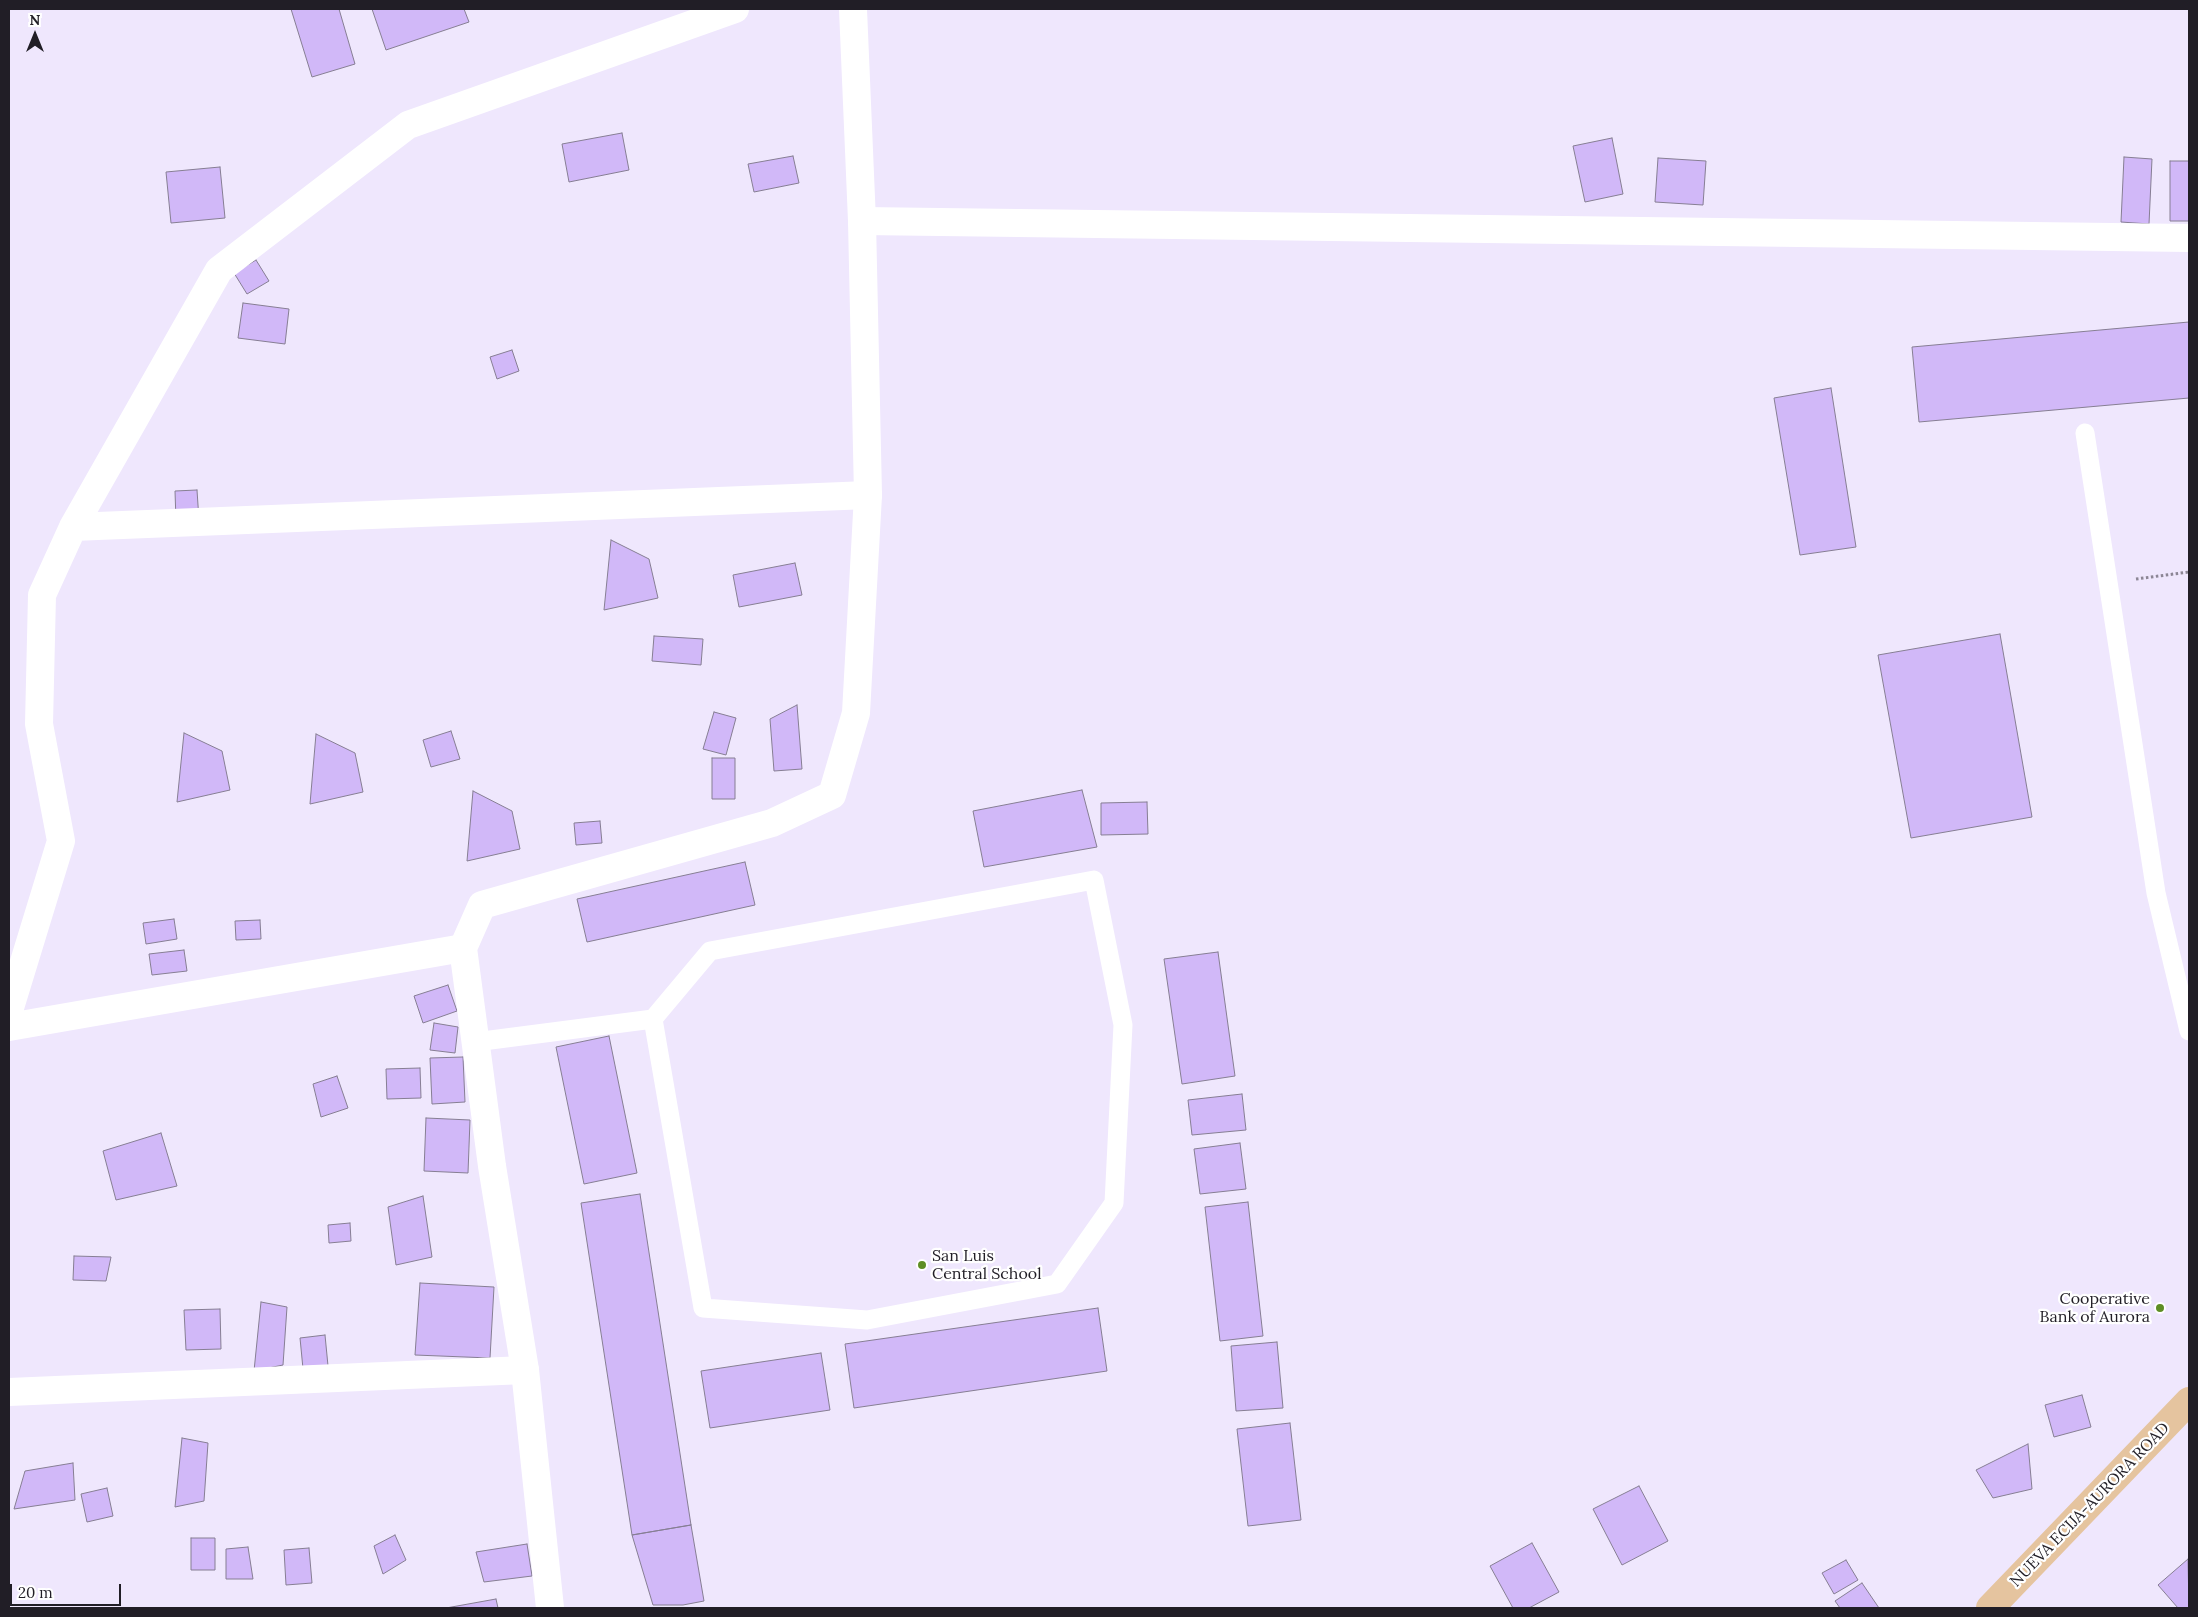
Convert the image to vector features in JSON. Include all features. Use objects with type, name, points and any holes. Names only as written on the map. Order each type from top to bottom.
[{"type":"main road","name":"NUEVA ECIJA-AURORA ROAD","points":[[1990,1608],[2189,1401]]},
{"type":"street","points":[[9,1011],[62,841],[39,724],[42,596],[73,527],[219,270],[408,125],[735,9]]},
{"type":"street","points":[[550,1608],[525,1370],[492,1166],[463,948],[482,905],[772,823],[832,794],[856,713],[868,495],[862,222],[853,9]]},
{"type":"street","points":[[862,222],[2189,238]]},
{"type":"street","points":[[73,527],[868,495]]},
{"type":"street","points":[[9,1027],[463,948]]},
{"type":"street","points":[[9,1392],[525,1370]]},
{"type":"lane","points":[[2085,433],[2156,893],[2189,1031]]},
{"type":"lane","points":[[475,1042],[653,1019],[710,951],[1094,880],[1123,1025],[1114,1203],[1057,1284],[867,1320],[703,1308],[653,1019]]},
{"type":"path","points":[[2108,583],[2189,572]]},
{"type":"building","points":[[291,9],[339,9],[355,64],[312,77]]},
{"type":"building","points":[[372,9],[464,9],[469,22],[386,50]]},
{"type":"building","points":[[622,133],[629,170],[569,182],[562,144]]},
{"type":"building","points":[[1612,138],[1623,194],[1585,202],[1573,146]]},
{"type":"building","points":[[793,156],[799,183],[754,192],[748,164]]},
{"type":"building","points":[[2124,157],[2152,159],[2149,224],[2121,222]]},
{"type":"building","points":[[1658,158],[1706,161],[1703,205],[1655,202]]},
{"type":"building","points":[[2170,161],[2189,161],[2189,221],[2170,221]]},
{"type":"building","points":[[220,167],[225,218],[171,223],[166,172]]},
{"type":"building","points":[[256,260],[269,281],[247,294],[234,273]]},
{"type":"building","points":[[243,303],[289,309],[285,344],[238,338]]},
{"type":"building","points":[[2189,322],[2189,398],[1919,422],[1912,347]]},
{"type":"building","points":[[512,350],[519,371],[497,379],[490,357]]},
{"type":"building","points":[[1831,388],[1856,547],[1800,555],[1774,398]]},
{"type":"building","points":[[197,490],[199,520],[176,521],[175,491]]},
{"type":"building","points":[[611,540],[649,559],[658,598],[604,610]]},
{"type":"building","points":[[795,563],[802,595],[739,607],[733,575]]},
{"type":"building","points":[[2000,634],[2032,817],[1911,838],[1878,655]]},
{"type":"building","points":[[654,636],[703,639],[701,665],[652,661]]},
{"type":"building","points":[[797,705],[802,769],[774,771],[770,719]]},
{"type":"building","points":[[714,712],[736,718],[726,755],[703,749]]},
{"type":"building","points":[[451,731],[460,759],[431,767],[423,740]]},
{"type":"building","points":[[184,733],[222,751],[230,790],[177,802]]},
{"type":"building","points":[[316,734],[355,753],[363,792],[310,804]]},
{"type":"building","points":[[712,758],[735,758],[735,799],[712,799]]},
{"type":"building","points":[[1082,790],[1097,847],[984,867],[973,811]]},
{"type":"building","points":[[473,791],[512,811],[520,849],[467,861]]},
{"type":"building","points":[[1147,802],[1148,834],[1101,835],[1101,803]]},
{"type":"building","points":[[600,821],[602,843],[576,845],[574,823]]},
{"type":"building","points":[[745,862],[755,905],[587,942],[577,899]]},
{"type":"building","points":[[174,919],[177,939],[146,944],[143,923]]},
{"type":"building","points":[[260,920],[261,939],[236,940],[235,921]]},
{"type":"building","points":[[184,950],[187,971],[152,975],[149,954]]},
{"type":"building","points":[[1218,952],[1235,1076],[1182,1084],[1164,959]]},
{"type":"building","points":[[448,985],[457,1011],[423,1023],[414,996]]},
{"type":"building","points":[[434,1023],[458,1027],[455,1053],[430,1050]]},
{"type":"building","points":[[609,1036],[637,1173],[584,1184],[556,1047]]},
{"type":"building","points":[[463,1057],[465,1102],[432,1104],[430,1058]]},
{"type":"building","points":[[420,1068],[421,1098],[387,1099],[386,1069]]},
{"type":"building","points":[[337,1076],[348,1108],[321,1117],[313,1084]]},
{"type":"building","points":[[1242,1094],[1246,1130],[1192,1135],[1188,1100]]},
{"type":"building","points":[[426,1118],[470,1120],[468,1173],[424,1171]]},
{"type":"building","points":[[161,1133],[177,1186],[116,1200],[103,1151]]},
{"type":"building","points":[[1240,1143],[1246,1189],[1200,1194],[1194,1149]]},
{"type":"building","points":[[640,1194],[691,1525],[632,1535],[581,1203]]},
{"type":"building","points":[[423,1196],[432,1257],[396,1265],[388,1207]]},
{"type":"building","points":[[1248,1202],[1263,1336],[1220,1341],[1205,1207]]},
{"type":"building","points":[[350,1223],[351,1241],[329,1243],[328,1225]]},
{"type":"building","points":[[74,1256],[111,1257],[106,1281],[73,1280]]},
{"type":"building","points":[[420,1283],[494,1287],[490,1358],[415,1355]]},
{"type":"building","points":[[261,1302],[287,1307],[283,1365],[254,1371]]},
{"type":"building","points":[[1098,1308],[1107,1371],[854,1408],[845,1344]]},
{"type":"building","points":[[220,1309],[221,1349],[186,1350],[184,1310]]},
{"type":"building","points":[[325,1335],[329,1376],[304,1379],[300,1338]]},
{"type":"building","points":[[1277,1342],[1283,1408],[1236,1411],[1231,1346]]},
{"type":"building","points":[[821,1353],[830,1410],[710,1428],[701,1371]]},
{"type":"building","points":[[2082,1395],[2091,1427],[2054,1437],[2045,1405]]},
{"type":"building","points":[[1290,1423],[1301,1520],[1248,1526],[1237,1429]]},
{"type":"building","points":[[182,1438],[208,1443],[204,1501],[175,1507]]},
{"type":"building","points":[[2028,1444],[2032,1489],[1993,1498],[1976,1470]]},
{"type":"building","points":[[73,1463],[75,1500],[14,1509],[25,1471]]},
{"type":"building","points":[[1639,1486],[1668,1541],[1622,1565],[1593,1509]]},
{"type":"building","points":[[107,1488],[113,1516],[87,1522],[81,1494]]},
{"type":"building","points":[[691,1525],[704,1601],[683,1605],[653,1605],[632,1535]]},
{"type":"building","points":[[395,1535],[406,1560],[383,1574],[374,1546]]},
{"type":"building","points":[[191,1538],[215,1538],[215,1570],[191,1570]]},
{"type":"building","points":[[1532,1543],[1559,1592],[1529,1608],[1513,1608],[1490,1566]]},
{"type":"building","points":[[527,1544],[532,1576],[484,1582],[476,1552]]},
{"type":"building","points":[[248,1547],[253,1579],[226,1579],[226,1549]]},
{"type":"building","points":[[309,1548],[312,1583],[286,1585],[284,1550]]},
{"type":"building","points":[[2188,1559],[2189,1608],[2178,1608],[2158,1585]]},
{"type":"building","points":[[1846,1560],[1858,1580],[1834,1594],[1822,1573]]},
{"type":"building","points":[[1862,1583],[1879,1608],[1840,1608],[1835,1601]]},
{"type":"building","points":[[496,1599],[498,1608],[446,1608]]},
{"type":"place","name":"San Luis Central School","points":[[922,1265]]},
{"type":"place","name":"Cooperative Bank of Aurora","points":[[2160,1308]]}]
